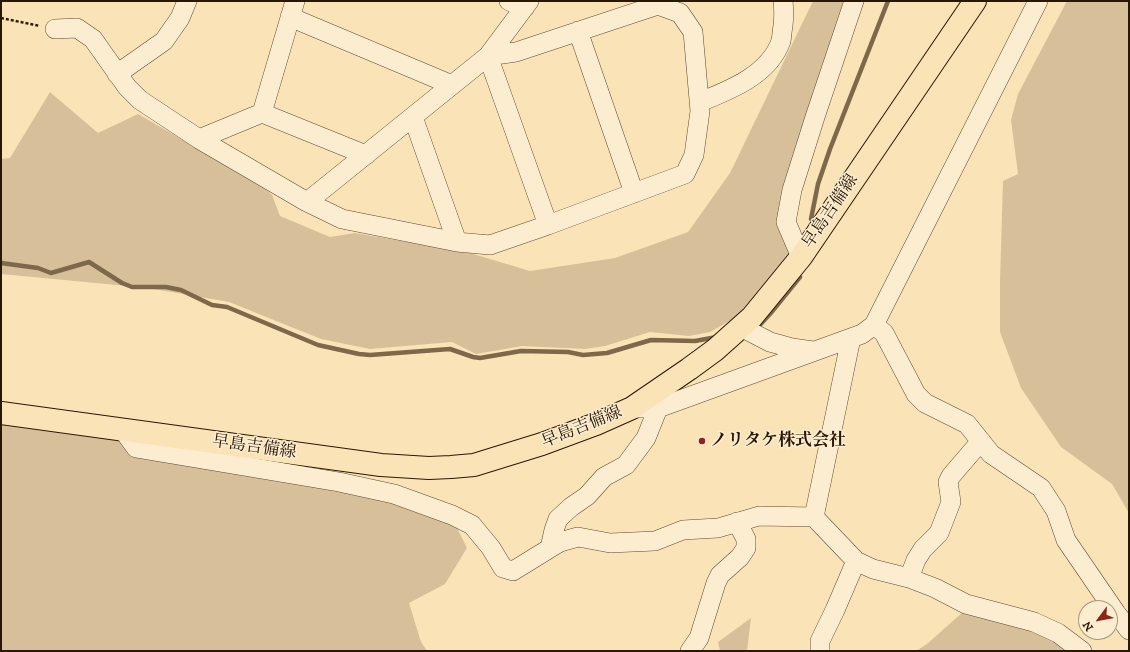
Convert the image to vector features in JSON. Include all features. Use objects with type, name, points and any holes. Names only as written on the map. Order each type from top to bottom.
[{"type":"main road","name":"早島吉備線","points":[[1,413],[381,465],[429,468],[474,465],[542,444],[596,424],[632,408],[689,369],[715,350],[752,317],[800,257],[975,1]]},
{"type":"street","points":[[117,74],[164,41],[180,18],[187,1]]},
{"type":"street","points":[[700,102],[729,91],[756,74],[770,62],[781,40],[785,11],[783,1]]},
{"type":"street","points":[[800,257],[786,222],[791,196],[815,117],[854,1]]},
{"type":"street","points":[[632,408],[658,408],[862,334],[874,325],[1038,1]]},
{"type":"street","points":[[307,202],[488,56],[521,3]]},
{"type":"street","points":[[55,29],[77,28],[93,39],[127,87],[140,100],[199,139],[307,202],[342,219],[457,242],[490,245],[685,174],[694,155],[700,102],[693,32],[680,13],[658,5],[516,52],[488,56]]},
{"type":"street","points":[[262,113],[292,9],[452,85]]},
{"type":"street","points":[[578,31],[634,193]]},
{"type":"street","points":[[488,56],[548,225]]},
{"type":"street","points":[[199,139],[262,113],[366,155]]},
{"type":"street","points":[[413,117],[457,242]]},
{"type":"street","points":[[874,325],[884,333],[916,394],[925,403],[967,424],[991,454],[1042,488],[1056,511],[1066,540],[1129,630]]},
{"type":"street","points":[[741,327],[777,344],[792,348],[816,351]]},
{"type":"street","points":[[814,518],[851,338]]},
{"type":"street","points":[[550,548],[558,519],[587,496],[604,477],[626,465],[646,438],[658,408]]},
{"type":"street","points":[[123,430],[136,448],[339,482],[394,494],[432,507],[472,525],[491,548],[503,568],[513,571],[560,542],[578,537],[610,543],[656,541],[683,530],[718,528],[759,516],[814,518],[856,561],[873,569],[909,578],[935,588],[966,604],[1034,622],[1058,632],[1082,651]]},
{"type":"street","points":[[909,578],[916,560],[923,549],[939,533],[951,502],[948,482],[951,476],[980,441]]},
{"type":"street","points":[[690,651],[699,638],[716,583],[720,575],[740,557],[746,548],[746,539],[737,522]]},
{"type":"street","points":[[820,651],[820,641],[856,561]]},
{"type":"path","points":[[1,18],[55,29]]},
{"type":"shaded area","points":[[813,1],[849,1],[784,190],[791,250],[754,298],[733,319],[710,332],[689,336],[650,332],[605,346],[585,349],[522,346],[476,354],[452,342],[370,349],[321,339],[229,302],[148,288],[1,274],[1,159],[10,158],[50,92],[98,133],[138,114],[262,186],[272,195],[280,216],[330,237],[355,233],[470,253],[530,271],[615,258],[688,232],[730,173]]},
{"type":"shaded area","points":[[1067,1],[1129,1],[1129,513],[1112,484],[1061,447],[1021,388],[1000,332],[1003,181],[1018,174],[1011,120],[1018,94]]},
{"type":"shaded area","points":[[1,421],[122,441],[392,500],[456,526],[467,548],[445,584],[409,603],[421,642],[427,651],[1,651]]},
{"type":"shaded area","points":[[963,612],[1015,625],[1045,637],[1068,651],[916,651],[927,644]]},
{"type":"shaded area","points":[[751,618],[747,651],[720,651],[718,642]]},
{"type":"waterway","points":[[811,219],[818,184],[830,149],[888,1]]},
{"type":"waterway","points":[[1,263],[38,268],[51,273],[89,262],[122,283],[132,287],[166,287],[181,290],[212,305],[227,307],[318,345],[359,354],[370,355],[450,349],[480,358],[521,351],[568,352],[583,355],[607,353],[651,340],[695,341],[717,337]]},
{"type":"waterway","points":[[758,327],[800,277]]},
{"type":"place","name":"ノリタケ株式会社","points":[[702,441]]}]
